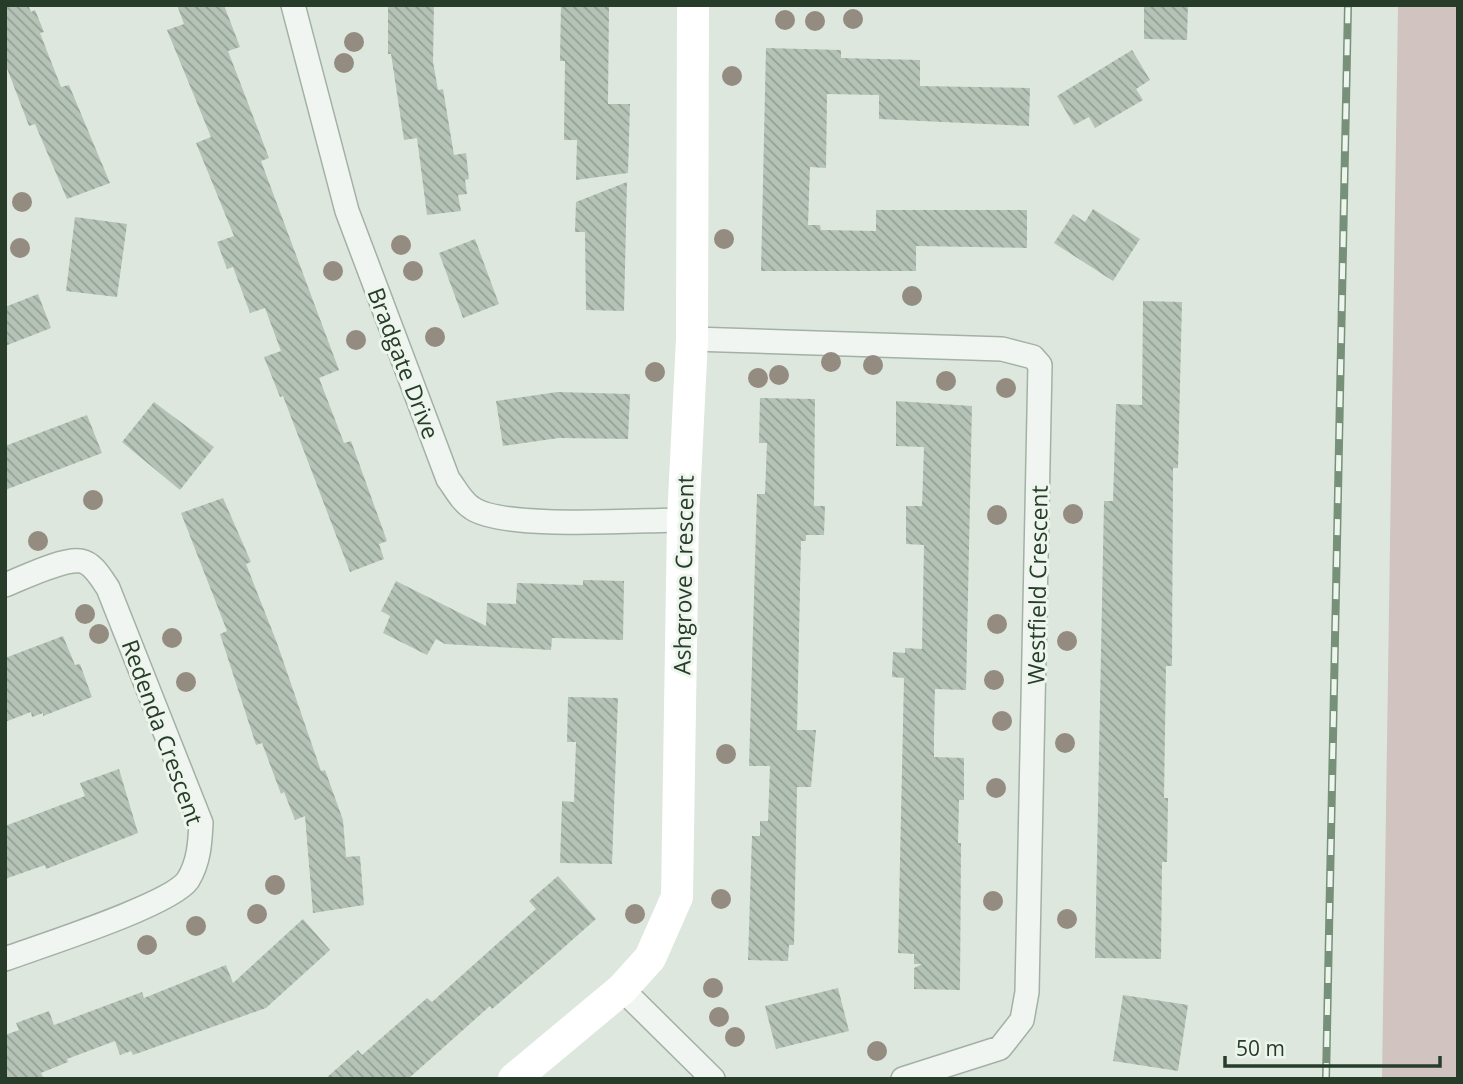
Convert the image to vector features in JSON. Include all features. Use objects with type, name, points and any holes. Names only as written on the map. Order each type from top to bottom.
[{"type":"street","name":"Bradgate Drive","points":[[293,5],[347,211],[448,479],[464,501],[472,509],[488,515],[526,520],[683,520]]},
{"type":"street","name":"Ashgrove Crescent","points":[[514,1079],[622,989],[650,958],[677,897],[683,520],[692,339],[693,5]]},
{"type":"street","name":"Westfield Crescent","points":[[692,339],[1002,349],[1033,357],[1040,365],[1027,992],[1022,1020],[1000,1048],[903,1079]]},
{"type":"street","name":"Redenda Crescent","points":[[5,585],[66,563],[81,561],[94,568],[108,588],[201,823],[200,853],[187,881],[162,899],[5,959]]},
{"type":"street","points":[[622,989],[713,1079]]},
{"type":"shaded area","points":[[1398,5],[1458,5],[1458,1079],[1382,1079]]},
{"type":"building","points":[[5,5],[28,5],[31,12],[35,10],[44,32],[40,33],[61,87],[69,85],[110,183],[67,199],[35,124],[29,126],[5,63]]},
{"type":"building","points":[[177,5],[224,5],[240,47],[228,51],[269,158],[261,161],[339,370],[319,378],[344,443],[351,441],[387,541],[379,544],[384,559],[350,572],[283,396],[280,397],[264,357],[281,351],[265,308],[250,313],[233,267],[227,269],[217,242],[234,236],[196,143],[211,137],[167,30],[184,24]]},
{"type":"building","points":[[388,5],[434,5],[433,62],[438,90],[443,89],[454,155],[466,153],[469,179],[465,180],[467,194],[458,195],[461,211],[427,215],[417,138],[404,140],[391,54],[388,54]]},
{"type":"building","points":[[561,5],[609,5],[608,104],[630,104],[628,173],[576,180],[577,140],[564,140],[565,61],[560,61]]},
{"type":"building","points":[[1144,5],[1188,5],[1187,40],[1144,39]]},
{"type":"building","points":[[766,48],[841,50],[841,58],[920,60],[920,86],[1030,88],[1029,126],[879,119],[879,95],[827,94],[826,168],[810,167],[808,225],[820,225],[821,230],[876,231],[876,210],[1027,210],[1027,248],[916,246],[916,271],[761,271]]},
{"type":"building","points":[[1132,50],[1150,80],[1136,89],[1143,100],[1095,128],[1089,117],[1074,125],[1057,96]]},
{"type":"building","points":[[627,182],[624,311],[586,310],[585,232],[575,232],[576,202]]},
{"type":"building","points":[[1093,209],[1140,239],[1113,281],[1054,243],[1073,214],[1085,222]]},
{"type":"building","points":[[75,217],[127,224],[117,297],[66,291]]},
{"type":"building","points":[[475,239],[499,304],[463,318],[439,253]]},
{"type":"building","points":[[38,294],[51,328],[5,346],[5,307]]},
{"type":"building","points":[[1143,301],[1182,302],[1178,468],[1173,468],[1172,666],[1166,666],[1164,798],[1168,798],[1167,862],[1162,862],[1161,959],[1095,958],[1104,501],[1113,501],[1116,404],[1142,405]]},
{"type":"building","points":[[557,392],[630,394],[628,439],[559,438],[503,446],[496,401]]},
{"type":"building","points":[[760,398],[815,399],[814,506],[825,506],[824,535],[806,535],[806,541],[801,541],[797,730],[816,730],[811,787],[797,787],[794,945],[789,945],[788,961],[748,960],[752,836],[760,836],[760,821],[768,821],[770,766],[749,766],[757,494],[765,494],[767,443],[759,443]]},
{"type":"building","points":[[896,401],[972,406],[966,690],[935,689],[934,736],[934,757],[964,758],[964,800],[959,800],[958,843],[961,843],[960,990],[914,989],[914,968],[922,964],[914,964],[914,954],[898,953],[904,678],[892,677],[893,652],[905,653],[905,648],[922,649],[924,545],[906,544],[906,506],[922,506],[924,447],[896,446]]},
{"type":"building","points":[[154,402],[214,447],[180,490],[122,442]]},
{"type":"building","points":[[87,415],[102,453],[5,490],[5,446]]},
{"type":"building","points":[[223,498],[251,562],[246,564],[277,643],[321,771],[325,770],[343,820],[346,857],[360,856],[364,905],[313,913],[305,816],[295,820],[284,792],[281,794],[262,743],[256,745],[220,634],[227,631],[181,513]]},
{"type":"building","points":[[583,580],[624,581],[623,640],[552,638],[551,650],[445,644],[436,639],[427,655],[383,633],[390,616],[381,611],[396,581],[486,626],[487,603],[516,604],[517,583],[583,585]]},
{"type":"building","points":[[63,636],[75,665],[80,664],[92,697],[43,716],[43,713],[32,717],[31,712],[5,722],[5,658]]},
{"type":"building","points":[[568,697],[618,698],[612,864],[560,863],[562,801],[574,802],[576,742],[567,742]]},
{"type":"building","points":[[119,769],[138,833],[46,869],[45,865],[5,879],[5,826],[85,796],[80,783]]},
{"type":"building","points":[[558,876],[596,919],[553,957],[492,1009],[490,1006],[408,1079],[325,1079],[358,1050],[362,1055],[427,998],[432,1002],[536,909],[529,901]]},
{"type":"building","points":[[303,919],[330,950],[266,1008],[133,1055],[131,1051],[120,1055],[115,1041],[67,1059],[68,1062],[41,1073],[44,1079],[5,1079],[5,1035],[19,1030],[16,1023],[49,1011],[54,1025],[142,992],[144,998],[226,965],[233,983]]},
{"type":"building","points":[[838,988],[849,1031],[776,1049],[765,1006]]},
{"type":"building","points":[[1123,995],[1188,1005],[1178,1071],[1113,1061]]},
{"type":"railway","points":[[1326,1079],[1348,5]]}]
